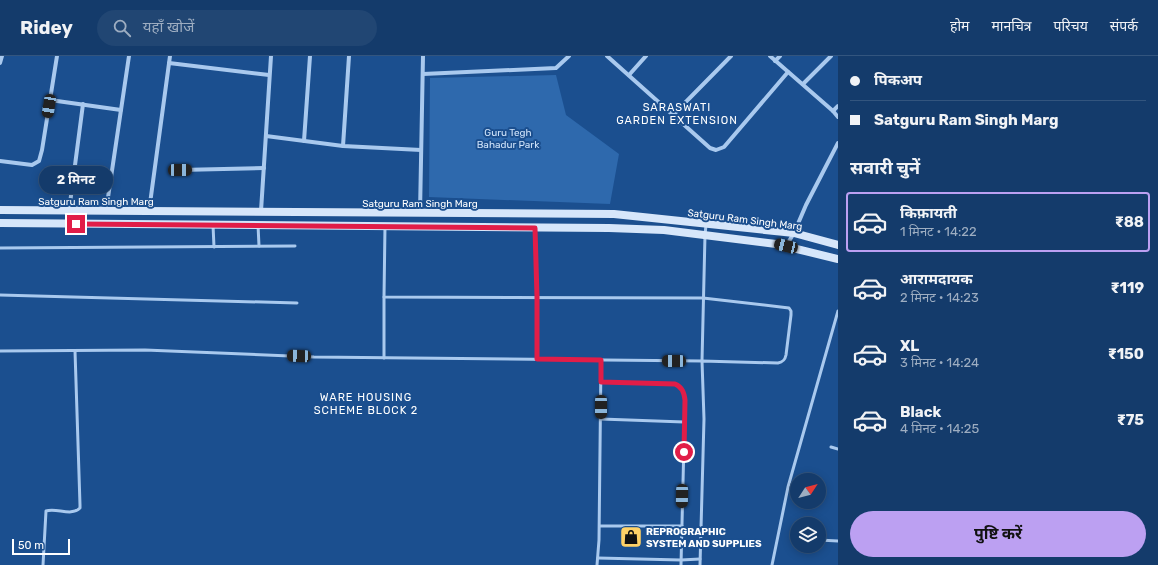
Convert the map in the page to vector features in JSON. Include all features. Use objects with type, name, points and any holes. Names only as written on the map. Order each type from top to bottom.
[{"type":"main road","name":"Satguru Ram Singh Marg","points":[[0,210],[614,214],[794,233],[838,245]]},
{"type":"main road","name":"Satguru Ram Singh Marg","points":[[0,223],[609,228],[664,230],[786,246],[838,259]]},
{"type":"street","points":[[0,64],[2,56]]},
{"type":"street","points":[[0,161],[32,165],[39,161],[57,56]]},
{"type":"street","points":[[106,211],[130,56]]},
{"type":"street","points":[[149,211],[170,56]]},
{"type":"street","points":[[261,212],[271,56]]},
{"type":"street","points":[[304,141],[310,56]]},
{"type":"street","points":[[343,146],[349,56]]},
{"type":"street","points":[[420,213],[423,56]]},
{"type":"street","points":[[423,74],[556,68],[569,56]]},
{"type":"street","points":[[607,56],[710,148],[716,150],[724,147],[788,72]]},
{"type":"street","points":[[629,75],[646,56]]},
{"type":"street","points":[[673,115],[731,56]]},
{"type":"street","points":[[770,56],[838,117]]},
{"type":"street","points":[[775,61],[780,56]]},
{"type":"street","points":[[803,84],[829,57]]},
{"type":"street","points":[[169,63],[269,76]]},
{"type":"street","points":[[50,100],[121,110]]},
{"type":"street","points":[[69,211],[83,104]]},
{"type":"street","points":[[833,111],[838,106]]},
{"type":"street","points":[[266,136],[343,146],[421,150]]},
{"type":"street","points":[[786,246],[794,233],[806,205],[838,144]]},
{"type":"street","points":[[180,170],[264,168]]},
{"type":"lane","points":[[700,565],[704,419],[702,361],[703,298],[705,235],[707,224]]},
{"type":"lane","points":[[214,225],[214,247]]},
{"type":"lane","points":[[258,225],[259,246]]},
{"type":"lane","points":[[384,358],[385,226]]},
{"type":"lane","points":[[535,228],[537,359]]},
{"type":"lane","points":[[0,248],[295,246]]},
{"type":"lane","points":[[0,294],[297,303]]},
{"type":"lane","points":[[0,351],[145,350],[314,357],[778,363],[783,362],[786,359],[791,315],[789,308],[703,298],[384,297]]},
{"type":"lane","points":[[772,565],[788,487],[838,312]]},
{"type":"lane","points":[[43,565],[46,511],[74,512],[80,508],[75,351]]},
{"type":"lane","points":[[597,565],[600,526],[601,360]]},
{"type":"lane","points":[[601,382],[675,384],[680,386],[684,392],[681,565]]},
{"type":"lane","points":[[601,419],[684,422]]},
{"type":"lane","points":[[831,447],[838,449]]},
{"type":"lane","points":[[600,526],[682,526]]},
{"type":"lane","points":[[826,540],[838,541]]},
{"type":"lane","points":[[598,558],[700,559]]},
{"type":"green space","name":"Guru Tegh Bahadur Park","points":[[556,75],[566,115],[619,154],[610,204],[429,197],[430,78]]},
{"type":"place","name":"REPROGRAPHIC SYSTEM AND SUPPLIES","points":[[631,537]]},
{"type":"district","name":"SARASWATI GARDEN EXTENSION","points":[[677,113]]},
{"type":"district","name":"WARE HOUSING SCHEME BLOCK 2","points":[[366,403]]},
{"type":"route","points":[[76,224],[535,228],[537,359],[601,360],[601,382],[675,384],[680,386],[684,392],[685,400],[684,452]]}]
